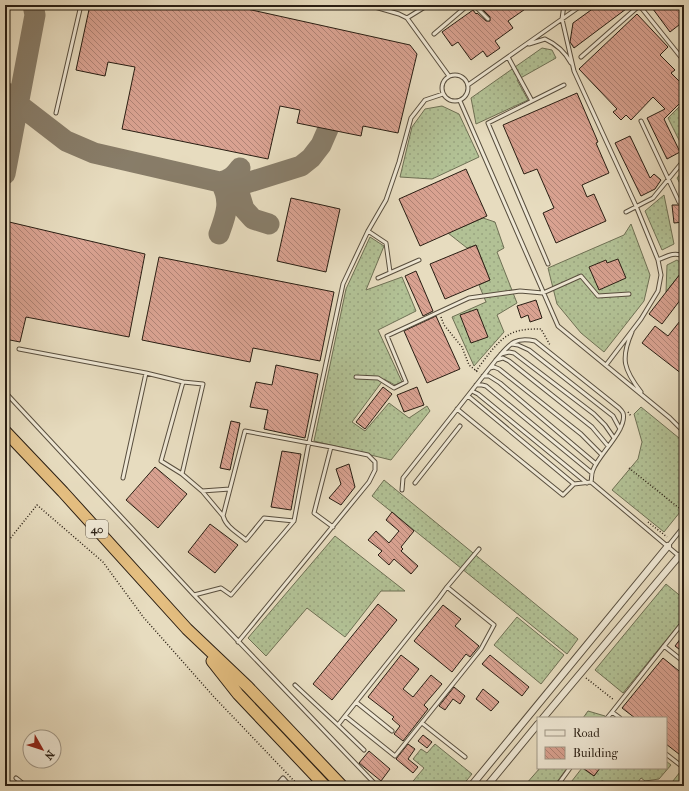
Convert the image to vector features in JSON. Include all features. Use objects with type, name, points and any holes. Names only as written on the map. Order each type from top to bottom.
[{"type":"highway","name":"40","points":[[5,431],[63,492],[187,629],[238,694],[325,786]]},
{"type":"highway","name":"40","points":[[187,629],[248,687],[342,786]]},
{"type":"street","points":[[471,786],[668,546]]},
{"type":"street","points":[[544,717],[679,556]]},
{"type":"street","points":[[487,786],[537,725]]},
{"type":"lane","points":[[56,113],[81,5]]},
{"type":"lane","points":[[368,5],[399,14],[407,18],[449,76]]},
{"type":"lane","points":[[407,18],[428,5]]},
{"type":"lane","points":[[434,34],[468,5]]},
{"type":"lane","points":[[474,5],[488,19]]},
{"type":"lane","points":[[564,5],[562,19],[573,68]]},
{"type":"lane","points":[[468,85],[582,5]]},
{"type":"lane","points":[[581,57],[639,5],[684,61]]},
{"type":"lane","points":[[525,46],[545,39],[553,43],[566,55],[636,206],[658,260],[661,275],[658,291],[635,326],[606,365]]},
{"type":"lane","points":[[508,57],[532,101]]},
{"type":"lane","points":[[453,75],[464,78],[468,85],[467,94],[460,101],[450,101],[443,94],[441,89],[445,79],[453,75]]},
{"type":"lane","points":[[548,264],[488,122],[564,85]]},
{"type":"lane","points":[[194,595],[221,588],[232,595],[294,521],[308,444],[343,284],[368,231],[386,200],[399,162],[410,118],[425,100],[443,94]]},
{"type":"lane","points":[[460,101],[558,326],[670,418],[684,432]]},
{"type":"lane","points":[[641,121],[679,202]]},
{"type":"lane","points":[[626,212],[653,198],[684,160]]},
{"type":"lane","points":[[368,231],[386,243],[390,272]]},
{"type":"lane","points":[[658,260],[670,255],[680,255],[684,257]]},
{"type":"lane","points":[[378,278],[419,260]]},
{"type":"lane","points":[[356,377],[378,378],[394,388],[406,382],[387,336],[469,298],[520,291],[544,294],[581,276],[598,296],[629,294]]},
{"type":"lane","points":[[635,326],[628,342],[624,365],[632,380],[645,397]]},
{"type":"lane","points":[[402,490],[403,478],[500,354],[510,344],[523,338],[535,341],[619,408],[623,413],[620,429],[601,454],[592,474],[591,482]]},
{"type":"lane","points":[[510,344],[518,345],[529,350],[613,416],[620,429]]},
{"type":"lane","points":[[19,349],[146,373],[183,382],[203,384],[182,474]]},
{"type":"lane","points":[[500,354],[509,352],[514,353],[594,414],[605,425],[614,438]]},
{"type":"lane","points":[[496,360],[503,358],[509,361],[592,428],[608,446]]},
{"type":"lane","points":[[490,368],[494,367],[499,369],[580,434],[601,454]]},
{"type":"lane","points":[[123,478],[146,373]]},
{"type":"lane","points":[[483,376],[488,376],[500,383],[596,464]]},
{"type":"lane","points":[[183,382],[161,461],[182,474],[202,491],[224,516],[225,521],[246,540],[264,518],[294,521]]},
{"type":"lane","points":[[476,385],[486,386],[592,474]]},
{"type":"lane","points":[[472,391],[478,394],[587,483]]},
{"type":"lane","points":[[5,392],[238,642],[377,786]]},
{"type":"lane","points":[[468,396],[574,484]]},
{"type":"lane","points":[[457,409],[563,495],[574,484],[591,482]]},
{"type":"lane","points":[[415,483],[460,426]]},
{"type":"lane","points":[[224,516],[245,431],[368,455],[375,462],[375,470],[369,482],[238,642]]},
{"type":"lane","points":[[331,447],[314,513],[333,527]]},
{"type":"lane","points":[[591,482],[679,556],[684,551]]},
{"type":"lane","points":[[202,491],[230,489]]},
{"type":"lane","points":[[668,546],[684,526]]},
{"type":"lane","points":[[338,725],[447,587],[479,549]]},
{"type":"lane","points":[[345,716],[395,756],[481,649],[494,625],[447,587]]},
{"type":"lane","points":[[608,717],[684,621]]},
{"type":"lane","points":[[664,646],[684,662]]},
{"type":"lane","points":[[295,685],[364,750]]},
{"type":"lane","points":[[356,702],[392,731]]},
{"type":"lane","points":[[612,712],[619,717]]},
{"type":"lane","points":[[422,723],[465,757]]},
{"type":"lane","points":[[667,755],[684,768]]},
{"type":"lane","points":[[557,786],[569,769]]},
{"type":"lane","points":[[16,778],[26,786]]},
{"type":"lane","points":[[276,786],[283,778],[290,786]]},
{"type":"path","points":[[439,312],[444,325],[462,348],[469,365],[483,376]]},
{"type":"path","points":[[629,468],[684,512]]},
{"type":"path","points":[[5,545],[37,505],[103,562],[144,618],[215,698],[299,786]]},
{"type":"path","points":[[580,673],[618,704]]},
{"type":"green space","points":[[542,48],[552,50],[556,58],[517,80],[528,100],[476,124],[471,98]]},
{"type":"green space","points":[[684,102],[684,147],[683,148],[668,118]]},
{"type":"green space","points":[[442,106],[459,114],[479,157],[432,179],[400,177],[412,127],[425,109]]},
{"type":"green space","points":[[684,169],[684,191],[677,178]]},
{"type":"green space","points":[[664,195],[674,244],[662,250],[645,211]]},
{"type":"green space","points":[[483,218],[495,222],[504,248],[497,252],[517,303],[497,315],[504,332],[474,366],[452,317],[486,302],[479,285],[490,280],[476,245],[467,248],[448,233]]},
{"type":"green space","points":[[631,224],[650,275],[644,301],[604,352],[581,333],[557,304],[548,268],[624,235]]},
{"type":"green space","points":[[370,237],[384,246],[366,290],[402,277],[416,311],[378,330],[402,382],[395,385],[384,379],[352,422],[365,431],[389,403],[409,418],[427,406],[430,411],[391,460],[314,441],[346,289]]},
{"type":"green space","points":[[677,260],[684,265],[684,269],[666,292],[667,265]]},
{"type":"green space","points":[[641,407],[679,438],[684,446],[684,507],[664,532],[612,490],[638,459],[642,442],[634,414]]},
{"type":"green space","points":[[384,480],[578,639],[567,654],[372,496]]},
{"type":"green space","points":[[335,536],[405,591],[381,591],[345,637],[307,608],[266,656],[248,638]]},
{"type":"green space","points":[[666,584],[684,599],[684,618],[623,693],[595,670]]},
{"type":"green space","points":[[517,617],[564,655],[541,684],[494,645]]},
{"type":"green space","points":[[588,711],[605,716],[604,717],[584,717]]},
{"type":"green space","points":[[435,744],[472,774],[462,786],[409,786],[424,768],[413,759],[421,749],[427,753]]},
{"type":"green space","points":[[667,762],[671,765],[659,779],[645,781],[641,778],[635,786],[610,786],[603,781],[592,783],[589,786],[568,786],[581,769],[594,776],[599,769],[667,769]]},
{"type":"green space","points":[[539,769],[566,769],[554,786],[528,786],[526,784]]},
{"type":"green space","points":[[680,772],[684,775],[684,786],[669,786]]},
{"type":"building","points":[[90,5],[229,5],[410,45],[417,54],[398,133],[363,126],[361,136],[297,123],[300,110],[280,106],[268,159],[122,129],[135,67],[108,62],[105,76],[76,70]]},
{"type":"building","points":[[488,5],[531,5],[508,21],[513,28],[495,41],[500,48],[487,57],[483,51],[471,60],[458,42],[452,46],[442,32],[473,10],[486,21],[490,21],[490,17],[482,9]]},
{"type":"building","points":[[598,5],[623,5],[626,9],[574,48],[570,42],[573,23]]},
{"type":"building","points":[[650,5],[684,5],[684,21],[670,32]]},
{"type":"building","points":[[637,14],[668,47],[660,55],[675,70],[671,73],[684,86],[680,90],[684,94],[684,99],[664,119],[680,152],[667,159],[647,118],[665,109],[653,97],[631,120],[626,115],[621,120],[613,112],[617,109],[579,69]]},
{"type":"building","points":[[577,93],[598,142],[596,143],[609,173],[582,185],[587,197],[594,194],[606,221],[556,243],[543,213],[554,208],[537,169],[524,174],[503,125]]},
{"type":"building","points":[[630,136],[650,178],[654,174],[661,180],[655,189],[641,196],[615,143]]},
{"type":"building","points":[[466,169],[487,216],[420,246],[399,199]]},
{"type":"building","points":[[291,198],[340,209],[326,272],[277,261]]},
{"type":"building","points":[[684,203],[684,222],[674,223],[672,205]]},
{"type":"building","points":[[5,221],[145,254],[129,337],[26,317],[20,342],[5,339]]},
{"type":"building","points":[[476,245],[490,280],[445,299],[430,264]]},
{"type":"building","points":[[159,257],[334,292],[320,361],[253,348],[250,362],[142,340]]},
{"type":"building","points":[[618,259],[626,278],[599,290],[589,267],[606,260],[607,263]]},
{"type":"building","points":[[684,269],[684,295],[662,324],[649,314]]},
{"type":"building","points":[[416,271],[433,311],[423,316],[405,276]]},
{"type":"building","points":[[536,300],[542,318],[530,322],[528,315],[521,318],[517,306]]},
{"type":"building","points":[[477,309],[488,337],[471,343],[460,315]]},
{"type":"building","points":[[436,316],[460,369],[427,383],[404,331]]},
{"type":"building","points":[[684,316],[684,371],[682,374],[642,343],[655,326],[668,336]]},
{"type":"building","points":[[276,365],[318,374],[305,438],[264,429],[268,410],[250,407],[256,382],[272,385]]},
{"type":"building","points":[[383,387],[392,394],[365,429],[356,422]]},
{"type":"building","points":[[417,387],[424,405],[404,412],[397,395]]},
{"type":"building","points":[[231,421],[240,423],[230,470],[220,468]]},
{"type":"building","points":[[282,451],[301,454],[291,510],[271,507]]},
{"type":"building","points":[[349,464],[355,487],[341,505],[329,498],[341,484],[336,469]]},
{"type":"building","points":[[155,467],[187,494],[158,528],[126,500]]},
{"type":"building","points":[[392,512],[414,531],[401,547],[403,549],[401,551],[418,566],[411,574],[394,559],[389,565],[378,555],[382,551],[368,540],[376,531],[389,543],[399,531],[386,520]]},
{"type":"building","points":[[210,524],[238,545],[215,573],[188,552]]},
{"type":"building","points":[[378,604],[397,620],[332,700],[313,684]]},
{"type":"building","points":[[443,605],[461,619],[455,626],[479,646],[470,657],[466,654],[452,672],[414,641]]},
{"type":"building","points":[[684,634],[684,653],[675,646]]},
{"type":"building","points":[[401,655],[419,669],[403,689],[413,697],[431,675],[442,684],[424,705],[428,709],[403,741],[394,734],[400,726],[392,719],[394,717],[368,697]]},
{"type":"building","points":[[490,655],[529,687],[522,696],[482,664]]},
{"type":"building","points":[[663,658],[684,675],[684,758],[667,745],[667,717],[634,717],[622,708]]},
{"type":"building","points":[[454,687],[465,696],[460,704],[453,699],[445,710],[439,706]]},
{"type":"building","points":[[483,689],[499,702],[491,711],[476,699]]},
{"type":"building","points":[[423,735],[432,742],[427,748],[418,741]]},
{"type":"building","points":[[408,744],[415,749],[408,759],[418,767],[413,773],[396,759]]},
{"type":"building","points":[[369,751],[390,769],[381,781],[359,763]]},
{"type":"building","points":[[584,769],[599,769],[594,776]]},
{"type":"taxiway","points":[[5,174],[35,15],[33,5]]},
{"type":"taxiway","points":[[5,92],[18,104],[66,141],[94,153],[237,186],[301,166],[311,158],[321,145],[328,129]]},
{"type":"taxiway","points":[[220,182],[232,177],[240,168]]},
{"type":"taxiway","points":[[219,234],[227,208],[226,195],[220,182]]},
{"type":"taxiway","points":[[237,186],[244,209],[253,219],[269,224]]}]
